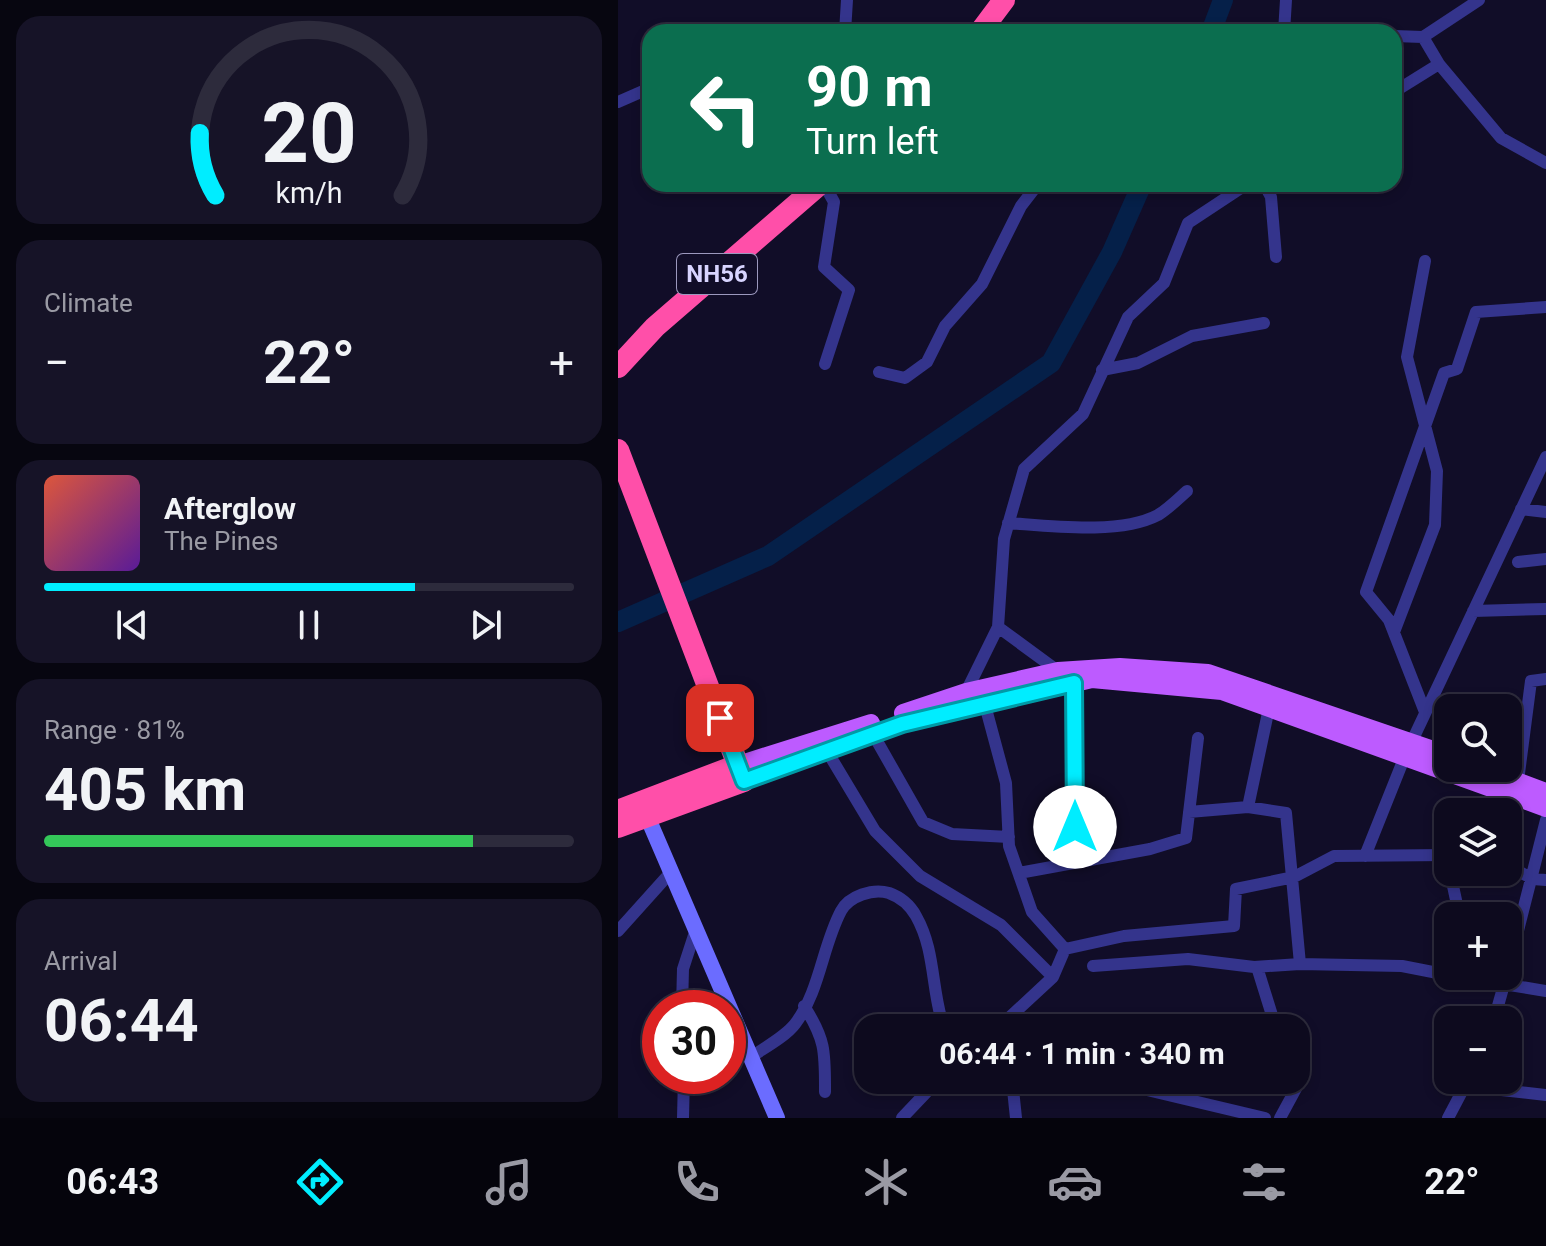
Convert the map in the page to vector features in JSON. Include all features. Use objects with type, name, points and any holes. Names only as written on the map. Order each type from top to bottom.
[{"type":"highway","points":[[990,24],[1004,0]]},
{"type":"highway","name":"NH56","points":[[618,367],[655,327],[813,192]]},
{"type":"highway","points":[[618,450],[741,773]]},
{"type":"highway","points":[[618,811],[741,773]]},
{"type":"highway","points":[[618,827],[741,773]]},
{"type":"main road","points":[[741,773],[966,692],[1058,671],[1120,667],[1208,673],[1408,749],[1546,808]]},
{"type":"main road","points":[[741,773],[820,754],[873,734],[1092,679],[1222,691],[1408,749],[1434,753]]},
{"type":"main road","points":[[1521,782],[1546,792]]},
{"type":"street","points":[[846,24],[847,0]]},
{"type":"street","points":[[1284,24],[1286,0]]},
{"type":"street","points":[[1402,36],[1423,37],[1479,0]]},
{"type":"street","points":[[1423,37],[1439,64],[1501,138],[1546,163]]},
{"type":"street","points":[[1402,87],[1439,64]]},
{"type":"street","points":[[618,102],[642,92]]},
{"type":"street","points":[[825,364],[849,290],[824,267],[834,202],[827,192]]},
{"type":"street","points":[[879,372],[905,378],[927,362],[945,326],[982,284],[1021,206],[1032,192]]},
{"type":"street","points":[[966,692],[998,627],[1008,523],[1024,469],[1083,414],[1128,317],[1164,283],[1188,223],[1235,192]]},
{"type":"street","points":[[1268,192],[1276,257]]},
{"type":"street","points":[[1394,632],[1435,525],[1437,471],[1407,357],[1425,261]]},
{"type":"street","points":[[1425,712],[1389,620],[1366,592],[1424,422],[1444,373],[1457,369],[1476,312],[1546,307]]},
{"type":"street","points":[[1102,370],[1138,363],[1192,336],[1264,323]]},
{"type":"street","points":[[1365,856],[1408,749],[1545,463]]},
{"type":"street","points":[[1008,523],[1078,527],[1142,521],[1160,514],[1187,491]]},
{"type":"street","points":[[1521,509],[1546,512]]},
{"type":"street","points":[[1518,562],[1546,559]]},
{"type":"street","points":[[1473,611],[1546,609]]},
{"type":"street","points":[[998,627],[1058,671]]},
{"type":"street","points":[[1522,750],[1531,681],[1546,679]]},
{"type":"street","points":[[1074,683],[1075,827]]},
{"type":"street","points":[[985,705],[1006,783],[1009,837],[1019,873],[1032,912],[1065,949]]},
{"type":"street","points":[[1248,807],[1269,708]]},
{"type":"street","points":[[873,734],[923,822],[952,834],[1009,837]]},
{"type":"street","points":[[1019,873],[1150,849],[1186,838],[1198,738]]},
{"type":"street","points":[[820,754],[875,831],[920,876],[1001,925],[1053,977]]},
{"type":"street","points":[[1189,812],[1248,807],[1286,813],[1300,964]]},
{"type":"street","points":[[647,816],[777,1118]]},
{"type":"street","points":[[1522,929],[1539,880],[1546,820]]},
{"type":"street","points":[[1065,949],[1124,936],[1234,926],[1236,889],[1294,877],[1334,856],[1434,858]]},
{"type":"street","points":[[618,931],[671,872]]},
{"type":"street","points":[[751,1057],[794,1026],[818,981],[842,909],[856,897],[880,890],[900,897],[916,914],[931,952],[939,1014]]},
{"type":"street","points":[[682,990],[683,969],[696,929]]},
{"type":"street","points":[[1013,1014],[1053,977],[1065,949]]},
{"type":"street","points":[[1093,966],[1188,959],[1257,967],[1300,964],[1402,966],[1434,973]]},
{"type":"street","points":[[1257,967],[1272,1014]]},
{"type":"street","points":[[1522,985],[1546,991]]},
{"type":"street","points":[[804,1006],[821,1033],[825,1048],[825,1092]]},
{"type":"street","points":[[1522,1091],[1546,1095]]},
{"type":"street","points":[[683,1118],[684,1094]]},
{"type":"street","points":[[902,1118],[925,1094]]},
{"type":"street","points":[[1013,1094],[1016,1118]]},
{"type":"street","points":[[1164,1094],[1265,1118]]},
{"type":"street","points":[[1280,1118],[1293,1094]]},
{"type":"street","points":[[1448,1118],[1460,1094]]},
{"type":"waterway","points":[[1214,24],[1223,0]]},
{"type":"waterway","points":[[618,622],[768,556],[1051,363],[1112,252],[1138,192]]},
{"type":"route","points":[[720,718],[744,781],[902,724],[1074,683],[1075,827]]}]
